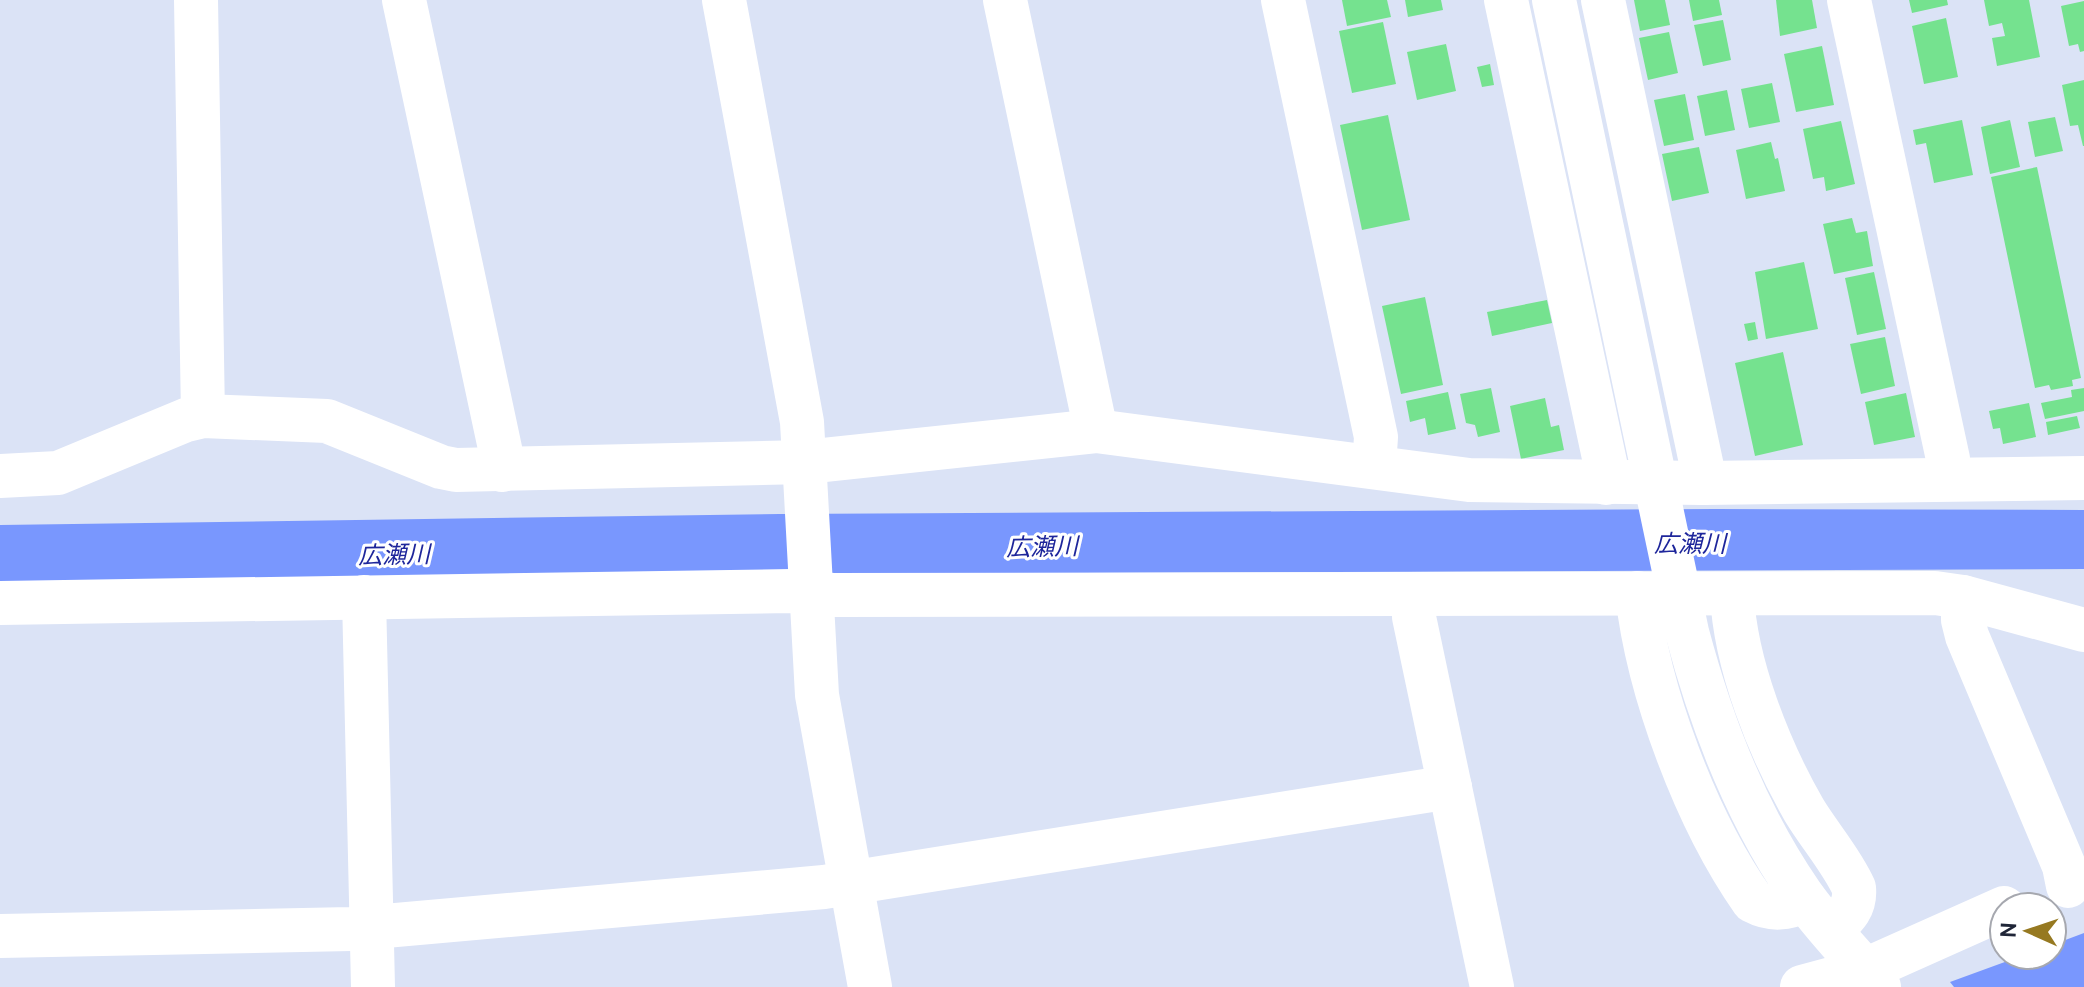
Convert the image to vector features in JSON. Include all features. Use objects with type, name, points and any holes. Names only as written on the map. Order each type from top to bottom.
[{"type":"street","points":[[196,0],[203,416]]},
{"type":"street","points":[[404,0],[501,453],[502,470]]},
{"type":"street","points":[[724,0],[802,422],[817,695],[870,987]]},
{"type":"street","points":[[1005,0],[1096,431]]},
{"type":"street","points":[[1283,0],[1376,437],[1374,466]]},
{"type":"street","points":[[1506,0],[1606,467],[1606,483]]},
{"type":"street","points":[[1554,0],[1695,661],[1719,733],[1757,816],[1818,915],[1872,978]]},
{"type":"street","points":[[1603,0],[1703,483]]},
{"type":"street","points":[[1849,0],[1950,479]]},
{"type":"street","points":[[0,476],[58,473],[186,420],[203,416],[327,421],[441,467],[456,470],[805,462],[1096,431],[1469,480],[1703,483],[2084,478]]},
{"type":"street","points":[[0,603],[791,591],[811,588],[1415,595],[1935,593],[1963,597],[2084,630]]},
{"type":"street","points":[[1637,593],[1647,650],[1670,728],[1716,839],[1747,893],[1761,906],[1818,915],[1850,912],[1855,900],[1849,877],[1827,848],[1791,783],[1748,681],[1734,622],[1732,594]]},
{"type":"street","points":[[1415,595],[1414,617],[1492,987]]},
{"type":"street","points":[[364,597],[373,987]]},
{"type":"street","points":[[1963,597],[1967,636],[2064,866],[2076,883],[2053,891]]},
{"type":"street","points":[[0,936],[372,928],[809,889],[1450,787]]},
{"type":"street","points":[[1802,987],[1872,978],[1988,917]]},
{"type":"water","name":"広瀬川","points":[[2084,510],[2084,569],[862,574],[0,588],[0,525],[780,514]]},
{"type":"water","points":[[2084,933],[2084,987],[1954,987],[1950,982],[1988,968],[1988,971],[2068,971],[2068,939]]},
{"type":"building","points":[[1342,0],[1387,0],[1391,17],[1347,26]]},
{"type":"building","points":[[1405,0],[1441,0],[1443,10],[1408,17]]},
{"type":"building","points":[[1634,0],[1665,0],[1670,25],[1640,31]]},
{"type":"building","points":[[1689,0],[1719,0],[1722,15],[1693,21]]},
{"type":"building","points":[[1776,0],[1812,0],[1817,28],[1780,36]]},
{"type":"building","points":[[1909,0],[1947,0],[1948,5],[1912,13]]},
{"type":"building","points":[[1984,0],[2029,0],[2040,57],[1997,66],[1992,38],[2005,36],[2002,23],[1989,26]]},
{"type":"building","points":[[2084,1],[2084,51],[2080,52],[2078,44],[2069,46],[2061,6]]},
{"type":"building","points":[[1946,18],[1958,77],[1924,84],[1912,26]]},
{"type":"building","points":[[1723,20],[1731,60],[1703,66],[1694,25]]},
{"type":"building","points":[[1383,22],[1396,84],[1352,93],[1339,31]]},
{"type":"building","points":[[1669,32],[1678,73],[1648,80],[1639,38]]},
{"type":"building","points":[[1446,44],[1456,91],[1417,100],[1407,52]]},
{"type":"building","points":[[1822,46],[1834,105],[1796,112],[1784,54]]},
{"type":"building","points":[[1490,64],[1494,85],[1482,87],[1477,67]]},
{"type":"building","points":[[2084,80],[2083,146],[2078,125],[2070,126],[2062,85]]},
{"type":"building","points":[[1772,83],[1780,122],[1749,128],[1741,89]]},
{"type":"building","points":[[1727,90],[1735,130],[1705,136],[1697,96]]},
{"type":"building","points":[[1685,94],[1694,140],[1664,146],[1654,100]]},
{"type":"building","points":[[1388,115],[1410,220],[1362,230],[1340,125]]},
{"type":"building","points":[[2055,117],[2063,151],[2035,157],[2028,122]]},
{"type":"building","points":[[1962,120],[1973,175],[1934,183],[1926,143],[1916,145],[1913,130]]},
{"type":"building","points":[[2010,120],[2020,167],[1990,174],[1981,127]]},
{"type":"building","points":[[1841,121],[1855,184],[1826,191],[1824,177],[1813,179],[1803,129]]},
{"type":"building","points":[[1771,142],[1785,191],[1746,199],[1736,150]]},
{"type":"building","points":[[1699,147],[1709,193],[1672,201],[1662,154]]},
{"type":"building","points":[[2037,167],[2081,378],[2072,380],[2073,386],[2051,390],[2049,385],[2035,388],[1991,177]]},
{"type":"building","points":[[1852,218],[1856,233],[1867,231],[1873,266],[1834,274],[1823,224]]},
{"type":"building","points":[[1804,262],[1818,329],[1766,339],[1755,272]]},
{"type":"building","points":[[1874,272],[1886,329],[1857,335],[1845,278]]},
{"type":"building","points":[[1425,297],[1443,385],[1401,394],[1382,306]]},
{"type":"building","points":[[1547,300],[1552,323],[1492,336],[1487,312]]},
{"type":"building","points":[[1755,322],[1758,339],[1748,341],[1744,324]]},
{"type":"building","points":[[1885,337],[1895,386],[1861,394],[1850,344]]},
{"type":"building","points":[[1783,352],[1803,445],[1755,456],[1735,363]]},
{"type":"building","points":[[1491,388],[1500,432],[1478,437],[1475,425],[1466,423],[1460,394]]},
{"type":"building","points":[[2084,388],[2084,411],[2045,419],[2041,403],[2072,397],[2071,390]]},
{"type":"building","points":[[1448,392],[1456,429],[1428,435],[1425,418],[1410,422],[1406,401]]},
{"type":"building","points":[[1906,393],[1915,437],[1874,445],[1865,402]]},
{"type":"building","points":[[1545,398],[1551,427],[1559,425],[1564,450],[1521,459],[1510,406]]},
{"type":"building","points":[[2029,403],[2036,437],[2003,444],[2000,428],[1993,429],[1989,411]]},
{"type":"building","points":[[2077,416],[2080,428],[2048,435],[2046,422]]}]
